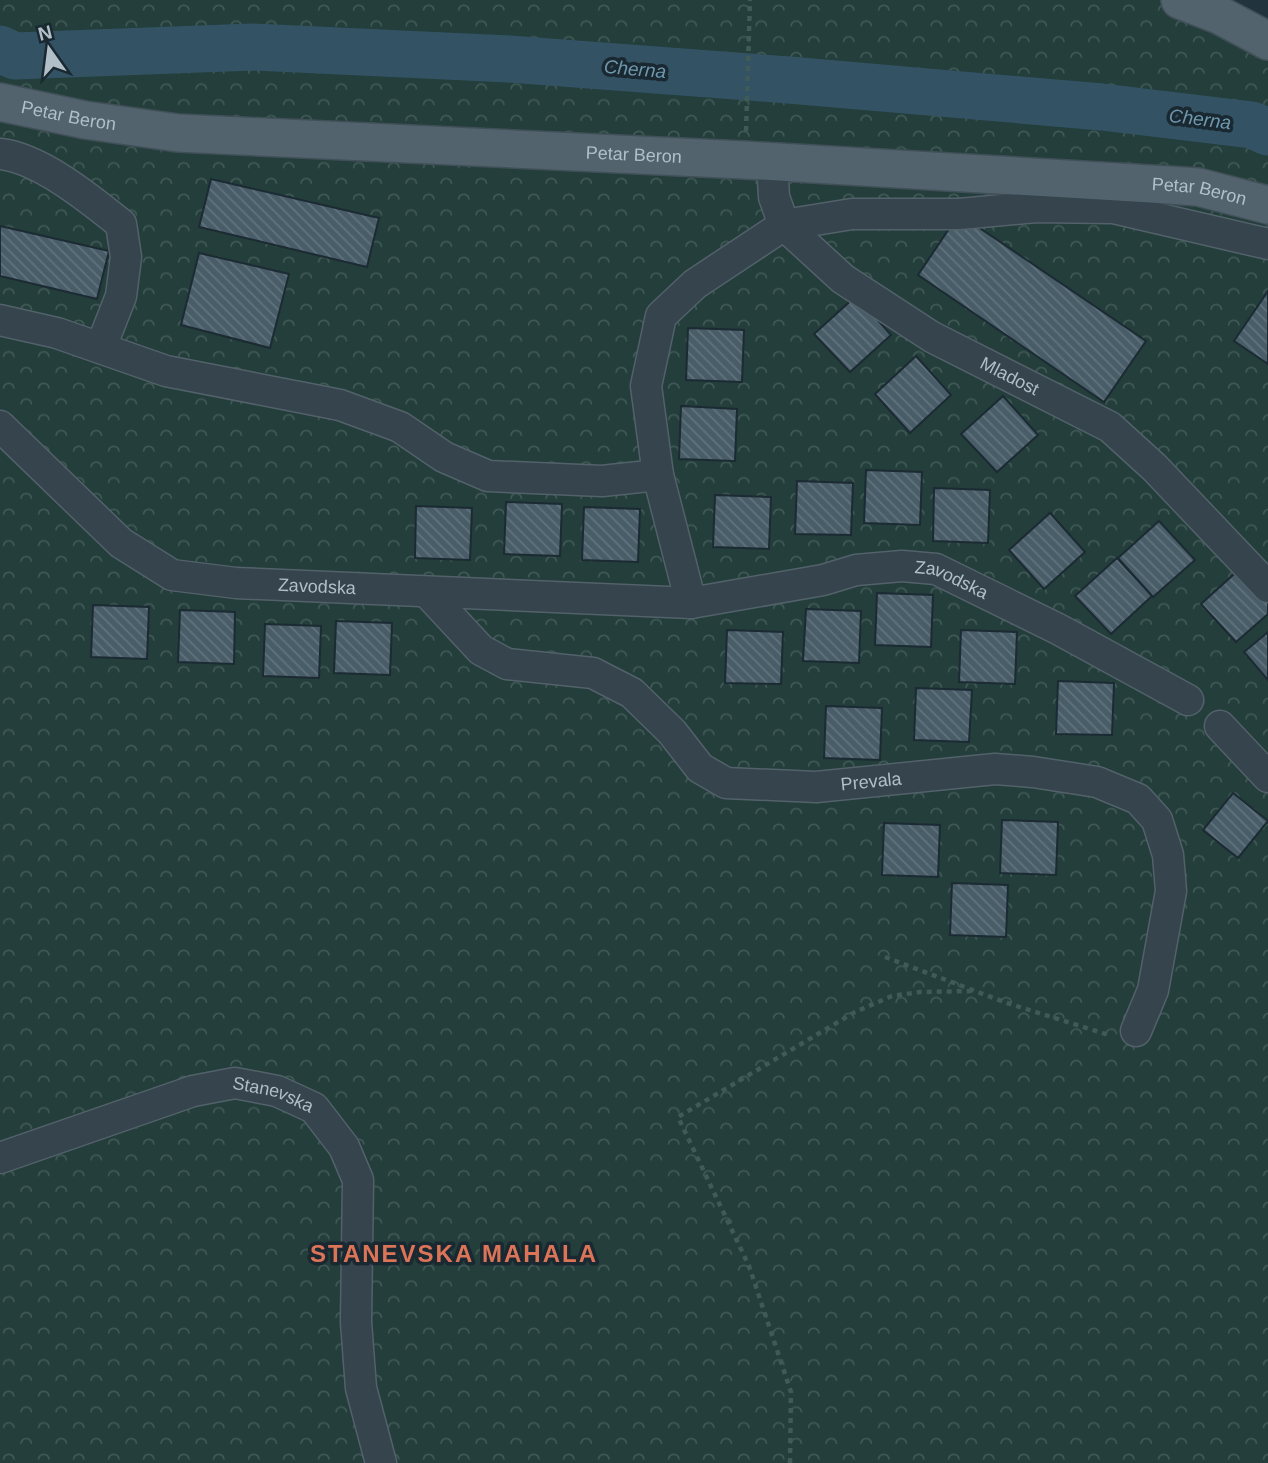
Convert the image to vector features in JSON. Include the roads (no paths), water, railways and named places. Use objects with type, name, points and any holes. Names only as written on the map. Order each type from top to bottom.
[{"type":"main road","points":[[1180,0],[1219,15],[1268,41]]},
{"type":"main road","name":"Petar Beron","points":[[0,103],[85,120],[178,133],[772,162],[1188,186],[1268,205]]},
{"type":"street","points":[[0,154],[51,173],[121,224],[126,257],[121,296],[101,346]]},
{"type":"street","points":[[772,162],[774,197],[784,225]]},
{"type":"street","points":[[691,603],[658,475],[646,386],[661,316],[695,284],[784,225],[852,214],[959,214],[1036,207],[1113,208],[1268,243]]},
{"type":"street","name":"Mladost","points":[[784,225],[843,279],[932,337],[1110,427],[1155,468],[1268,587]]},
{"type":"street","points":[[0,320],[101,346],[166,371],[340,405],[400,426],[444,457],[488,476],[602,481],[658,475]]},
{"type":"street","name":"Zavodska","points":[[0,426],[121,543],[172,575],[236,583],[691,603],[823,580],[856,570],[902,566],[936,569],[1058,629],[1188,699]]},
{"type":"street","name":"Prevala","points":[[427,592],[481,650],[508,664],[593,673],[632,693],[672,732],[700,768],[726,783],[816,788],[995,769],[1097,782],[1138,799],[1157,820],[1168,855],[1171,891],[1153,990],[1136,1031]]},
{"type":"street","points":[[1220,726],[1268,777]]},
{"type":"street","name":"Stanevska","points":[[0,1157],[193,1091],[235,1083],[277,1091],[314,1108],[344,1147],[358,1180],[356,1322],[360,1388],[380,1463]]},
{"type":"waterway","name":"Cherna","points":[[0,49],[15,56],[253,47],[509,59],[1102,107],[1252,125],[1268,132]]},
{"type":"district","name":"STANEVSKA MAHALA","points":[[454,1253]]}]
